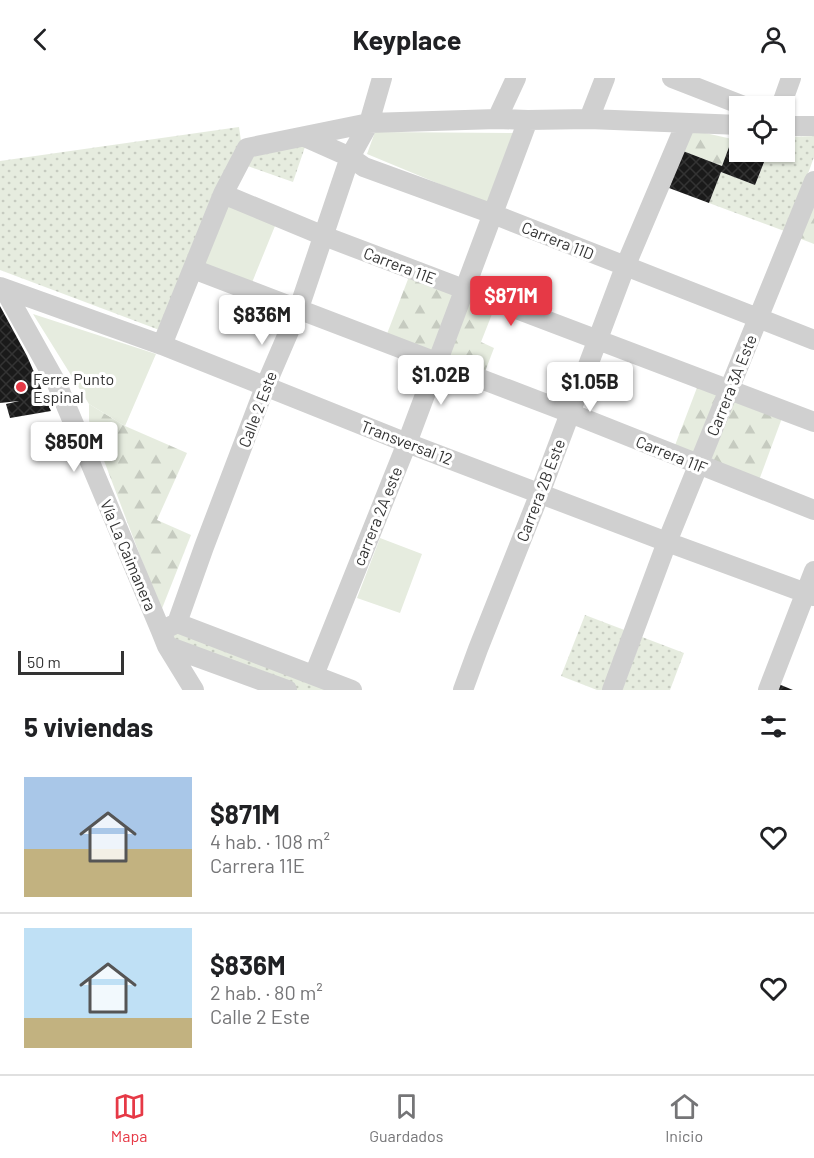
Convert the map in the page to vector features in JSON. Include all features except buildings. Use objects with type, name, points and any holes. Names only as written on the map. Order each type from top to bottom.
[{"type":"street","name":"Calle 2 Este","points":[[168,633],[204,547],[265,387],[299,308],[350,157],[369,123],[382,78]]},
{"type":"street","points":[[497,119],[516,78]]},
{"type":"street","points":[[589,119],[605,78]]},
{"type":"street","points":[[672,78],[729,100]]},
{"type":"street","points":[[785,96],[791,78]]},
{"type":"street","points":[[162,345],[223,194],[247,148],[369,123],[589,119],[729,125]]},
{"type":"street","name":"carrera 2A este","points":[[314,675],[407,443],[528,120]]},
{"type":"street","name":"Carrera 2B Este","points":[[463,690],[625,267],[686,123]]},
{"type":"street","points":[[795,126],[814,126]]},
{"type":"street","name":"Carrera 11D","points":[[305,137],[350,157],[364,167],[493,214],[814,340]]},
{"type":"street","name":"Carrera 3A Este","points":[[612,690],[667,542],[814,181]]},
{"type":"street","name":"Carrera 11E","points":[[223,194],[324,236],[814,422]]},
{"type":"street","name":"Carrera 11F","points":[[193,269],[570,413],[814,510]]},
{"type":"street","name":"Transversal 12","points":[[2,288],[162,345],[407,443],[810,595]]},
{"type":"street","name":"Vía La Caimanera","points":[[2,288],[57,384],[194,690]]},
{"type":"street","points":[[768,690],[810,595],[814,572]]},
{"type":"street","points":[[168,633],[314,675],[352,690]]},
{"type":"street","points":[[168,633],[287,690]]},
{"type":"green space","points":[[239,127],[242,148],[162,331],[0,270],[0,161]]},
{"type":"green space","points":[[692,130],[729,138],[729,147],[722,166],[683,151]]},
{"type":"green space","points":[[375,132],[515,133],[490,205],[367,154]]},
{"type":"green space","points":[[814,136],[814,157],[787,232],[709,203],[721,172],[755,185],[764,162],[795,162],[795,137]]},
{"type":"green space","points":[[306,144],[293,182],[242,164],[247,154]]},
{"type":"green space","points":[[814,198],[814,244],[796,237]]},
{"type":"green space","points":[[228,202],[277,221],[251,285],[203,266]]},
{"type":"green space","points":[[410,274],[457,292],[432,357],[385,339]]},
{"type":"green space","points":[[469,299],[494,309],[481,342],[494,348],[483,377],[444,362]]},
{"type":"green space","points":[[33,314],[156,354],[125,426],[89,404]]},
{"type":"green space","points":[[698,385],[721,395],[696,456],[674,448]]},
{"type":"green space","points":[[733,400],[782,418],[758,483],[709,465]]},
{"type":"green space","points":[[89,404],[125,426],[187,453],[157,520],[191,535],[161,611],[89,421]]},
{"type":"green space","points":[[380,538],[422,554],[400,613],[357,598]]},
{"type":"green space","points":[[585,615],[627,631],[604,690],[597,690],[561,676]]},
{"type":"green space","points":[[177,628],[339,690],[293,690],[169,644]]},
{"type":"green space","points":[[642,637],[684,653],[670,690],[622,690]]},
{"type":"place","name":"Ferre Punto Espinal","points":[[21,387]]}]
